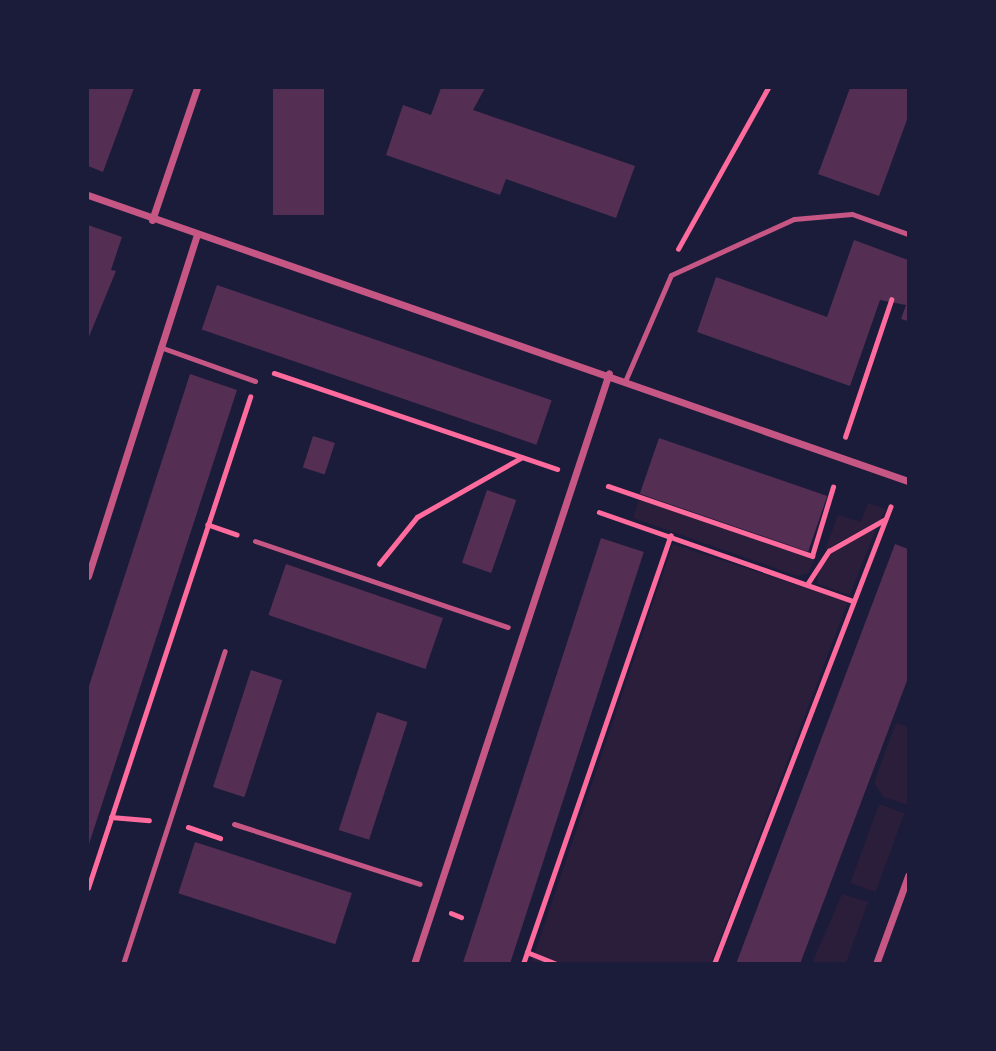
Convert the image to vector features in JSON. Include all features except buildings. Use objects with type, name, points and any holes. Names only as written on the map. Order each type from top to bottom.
[{"type":"street","points":[[152,220],[197,88]]},
{"type":"street","points":[[88,195],[152,220],[610,373],[908,481]]},
{"type":"street","points":[[88,576],[197,234]]},
{"type":"street","points":[[414,964],[610,373]]},
{"type":"street","points":[[877,964],[908,876]]},
{"type":"lane","points":[[626,379],[671,275],[794,219],[852,214],[908,234]]},
{"type":"lane","points":[[160,347],[255,381]]},
{"type":"lane","points":[[255,541],[508,626]]},
{"type":"lane","points":[[123,964],[225,652]]},
{"type":"lane","points":[[234,824],[420,884]]},
{"type":"path","points":[[670,264],[768,88]]},
{"type":"path","points":[[845,437],[891,300]]},
{"type":"path","points":[[88,888],[259,368],[561,470]]},
{"type":"path","points":[[366,579],[417,517],[522,457]]},
{"type":"path","points":[[608,486],[812,556],[833,487]]},
{"type":"path","points":[[714,964],[890,507]]},
{"type":"path","points":[[599,512],[808,583],[853,601]]},
{"type":"path","points":[[808,583],[829,551],[884,520]]},
{"type":"path","points":[[208,525],[255,541]]},
{"type":"path","points":[[523,964],[670,536]]},
{"type":"path","points":[[527,952],[556,964]]},
{"type":"shaded area","points":[[639,499],[814,560],[809,573],[797,576],[633,518]]},
{"type":"shaded area","points":[[868,503],[886,509],[881,519],[825,550],[838,515],[861,522]]},
{"type":"shaded area","points":[[878,524],[850,595],[818,584],[817,572],[834,551]]},
{"type":"shaded area","points":[[673,544],[848,602],[711,963],[531,964]]},
{"type":"shaded area","points":[[896,723],[908,727],[908,805],[883,797],[874,782]]},
{"type":"shaded area","points":[[879,804],[904,813],[876,892],[850,883]]},
{"type":"shaded area","points":[[842,894],[868,902],[846,963],[812,963]]}]
